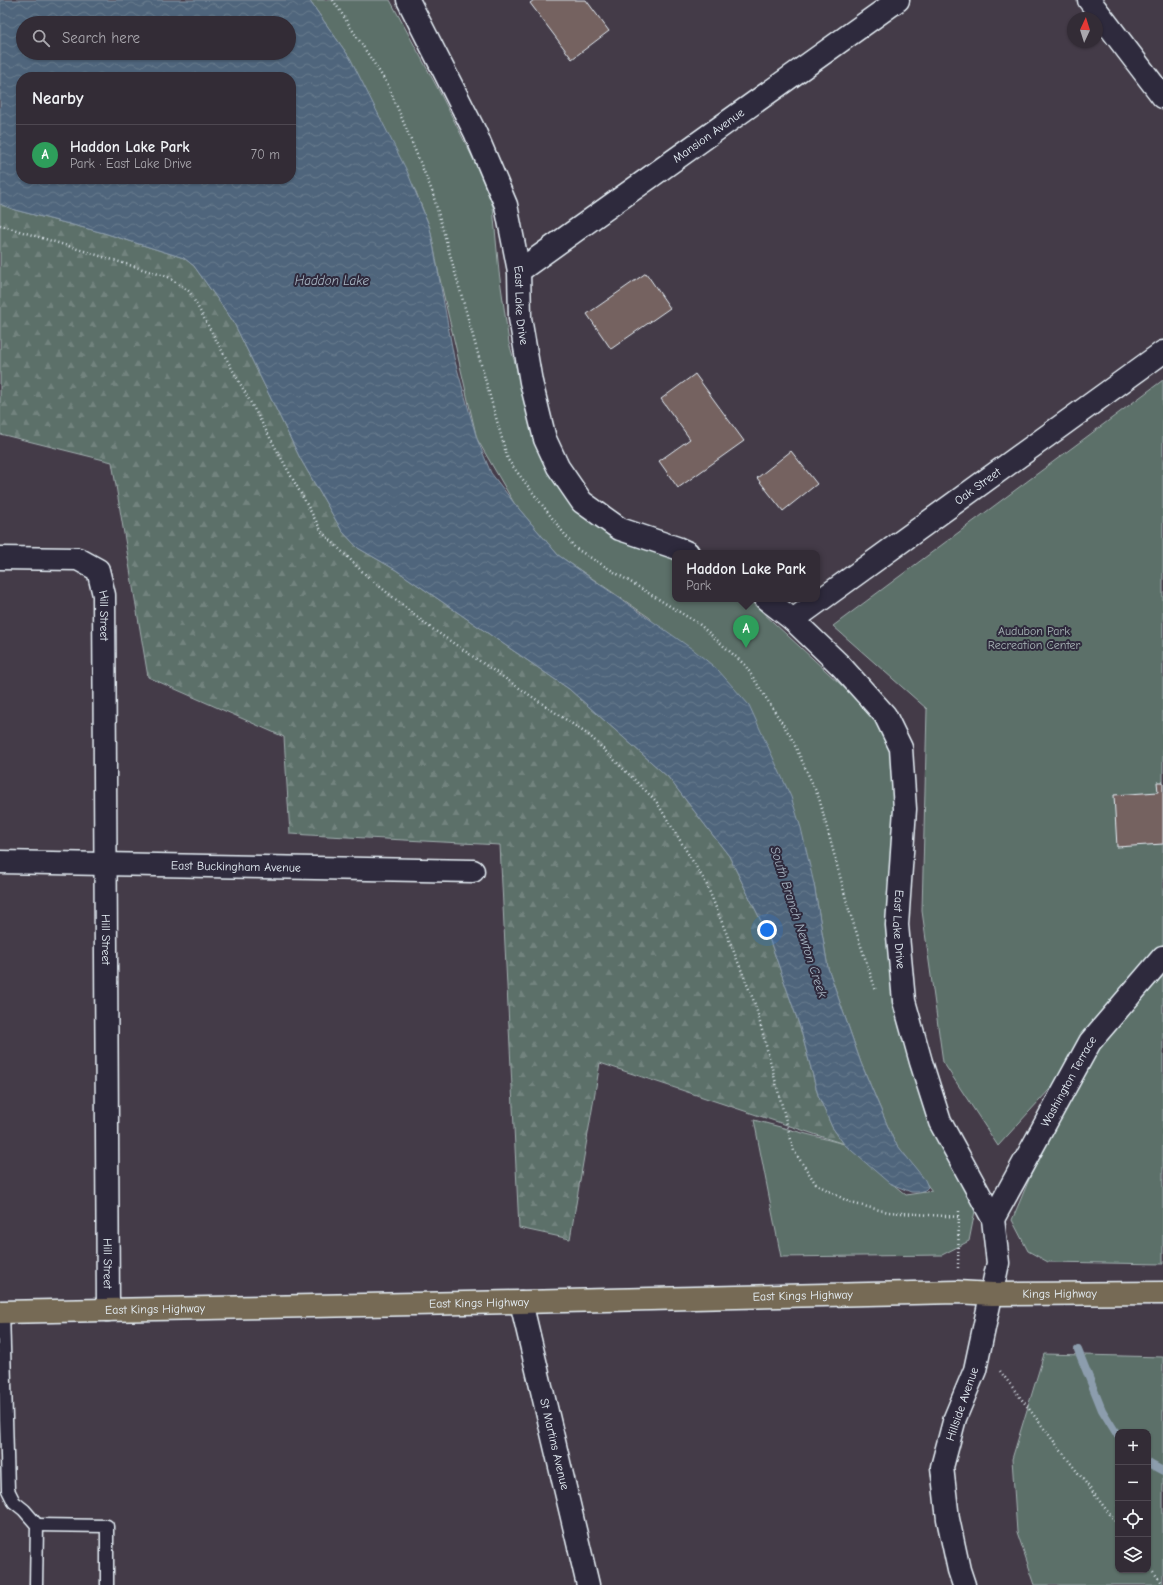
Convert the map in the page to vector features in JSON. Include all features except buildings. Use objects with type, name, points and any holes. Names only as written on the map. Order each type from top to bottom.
[{"type":"main road","name":"East Kings Highway","points":[[2,1312],[957,1292]]},
{"type":"main road","name":"Kings Highway","points":[[957,1292],[992,1294],[1163,1293]]},
{"type":"street","name":"East Lake Drive","points":[[408,0],[475,132],[506,205],[519,271],[520,318],[531,382],[545,439],[558,467],[582,502],[620,529],[681,550]]},
{"type":"street","name":"Mansion Avenue","points":[[519,271],[898,0]]},
{"type":"street","points":[[1089,0],[1163,97]]},
{"type":"street","name":"Oak Street","points":[[820,600],[1163,352]]},
{"type":"street","name":"Hill Street","points":[[0,558],[78,559],[98,570],[104,594],[108,1310]]},
{"type":"street","name":"East Lake Drive","points":[[770,602],[793,620],[840,666],[885,715],[901,748],[905,809],[897,925],[904,1000],[940,1122],[994,1219],[998,1263],[992,1294]]},
{"type":"street","name":"Oak Street","points":[[793,620],[818,602]]},
{"type":"street","name":"East Buckingham Avenue","points":[[0,862],[473,871]]},
{"type":"street","name":"Washington Terrace","points":[[994,1219],[1090,1042],[1163,957]]},
{"type":"street","name":"Hillside Avenue","points":[[964,1585],[959,1570],[948,1519],[942,1467],[955,1418],[975,1370],[992,1294]]},
{"type":"street","name":"St Martins Avenue","points":[[521,1302],[588,1585]]},
{"type":"lane","points":[[2,1312],[8,1490],[14,1502],[24,1510],[37,1525],[36,1585]]},
{"type":"lane","points":[[37,1525],[107,1526],[107,1585]]},
{"type":"path","points":[[333,0],[388,85],[432,191],[508,460],[575,548],[699,624],[745,665],[791,737],[819,798],[848,910],[876,991]]},
{"type":"path","points":[[0,225],[168,276],[189,292],[322,532],[366,576],[428,626],[590,736],[656,802],[706,883],[755,1004],[794,1150],[816,1184],[851,1203],[888,1212],[959,1216]]},
{"type":"path","points":[[957,1292],[960,1204]]},
{"type":"path","points":[[981,1346],[1115,1521]]},
{"type":"path","points":[[1151,1568],[1163,1584]]},
{"type":"green space","points":[[309,0],[390,0],[438,89],[480,172],[493,207],[499,272],[509,343],[537,438],[551,470],[672,554],[672,602],[751,602],[877,718],[895,751],[900,811],[890,929],[920,1092],[975,1211],[969,1241],[942,1255],[781,1257],[754,1120],[844,1144],[906,1195],[932,1191],[894,1141],[861,1063],[828,968],[814,884],[650,618],[558,555],[514,503],[477,439],[439,275],[430,228],[416,192],[350,58]]},
{"type":"green space","points":[[0,204],[15,210],[104,233],[184,258],[194,266],[233,321],[300,458],[342,531],[358,548],[396,570],[569,689],[668,777],[729,856],[768,935],[800,1027],[818,1095],[832,1127],[844,1144],[600,1063],[570,1239],[519,1228],[500,845],[290,834],[284,737],[148,677],[112,462],[0,434]]},
{"type":"green space","name":"Audubon Park Recreation Center","points":[[1163,380],[1163,965],[998,1146],[943,1062],[922,911],[927,709],[833,626]]},
{"type":"green space","points":[[1163,976],[1163,1264],[1048,1262],[1028,1251],[1012,1220],[1041,1151],[1096,1051]]},
{"type":"green space","points":[[1044,1354],[1163,1357],[1163,1585],[1035,1585],[1017,1532],[1012,1459]]},
{"type":"water","name":"Haddon Lake","points":[[0,0],[309,0],[350,58],[407,171],[430,228],[454,358],[477,439],[491,473],[558,555],[695,651],[718,670],[749,705],[791,797],[801,828],[814,884],[828,968],[861,1063],[894,1141],[925,1180],[928,1187],[925,1190],[911,1192],[889,1183],[844,1144],[832,1127],[818,1095],[800,1027],[768,935],[729,856],[668,777],[569,689],[396,570],[358,548],[342,531],[300,458],[233,321],[194,266],[184,258],[104,233],[15,210],[0,204]]},
{"type":"waterway","name":"South Branch Newton Creek","points":[[1078,1350],[1102,1410],[1115,1431]]},
{"type":"waterway","name":"South Branch Newton Creek","points":[[1151,1465],[1163,1471]]},
{"type":"place","name":"Haddon Lake Park","points":[[746,648]]}]
